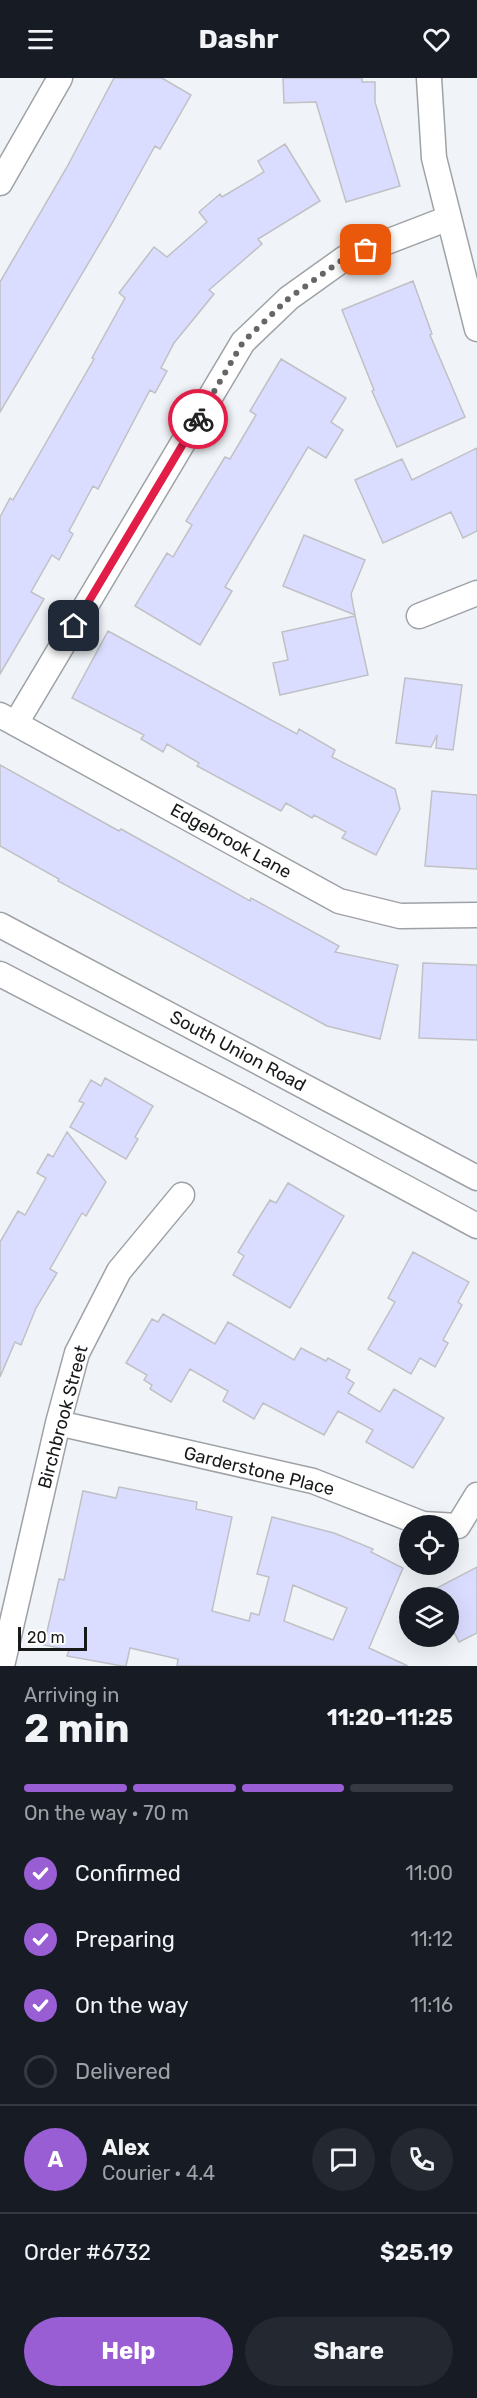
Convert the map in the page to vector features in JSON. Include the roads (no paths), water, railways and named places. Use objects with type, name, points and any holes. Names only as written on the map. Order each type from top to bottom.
[{"type":"street","points":[[0,183],[60,78]]},
{"type":"street","points":[[429,78],[434,158],[477,329]]},
{"type":"street","points":[[8,719],[243,342],[289,298],[345,258],[449,218]]},
{"type":"street","points":[[419,616],[477,593]]},
{"type":"street","name":"Edgebrook Lane","points":[[8,719],[339,901],[400,916],[477,915]]},
{"type":"street","name":"South Union Road","points":[[0,925],[477,1178]]},
{"type":"street","points":[[0,974],[241,1099],[477,1226]]},
{"type":"street","name":"Birchbrook Street","points":[[2,1666],[58,1423],[77,1353],[118,1271],[182,1194]]},
{"type":"street","name":"Garderstone Place","points":[[58,1423],[313,1481],[423,1524],[458,1526],[477,1496]]}]
